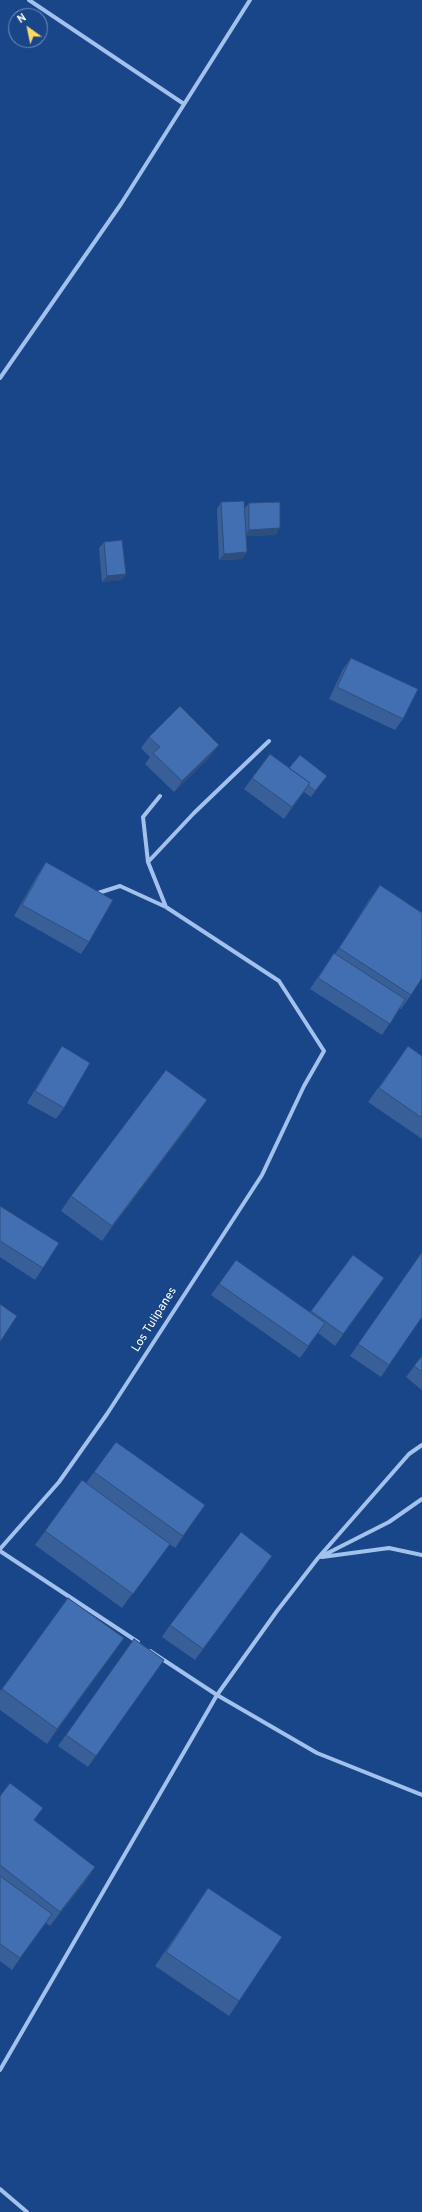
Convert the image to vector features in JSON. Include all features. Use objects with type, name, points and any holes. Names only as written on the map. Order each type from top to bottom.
[{"type":"street","points":[[29,0],[184,104]]},
{"type":"street","points":[[0,378],[121,204],[250,0]]},
{"type":"street","points":[[148,862],[194,813],[269,741]]},
{"type":"street","points":[[160,796],[143,817],[148,862],[166,907]]},
{"type":"street","points":[[95,894],[120,886],[166,907]]},
{"type":"street","name":"Los Tulipanes","points":[[0,1550],[59,1482],[107,1414],[262,1175],[304,1086],[324,1051],[279,981],[166,907]]},
{"type":"street","points":[[0,2070],[217,1695],[277,1610],[318,1558],[409,1454],[422,1445]]},
{"type":"street","points":[[318,1558],[389,1522],[422,1499]]},
{"type":"street","points":[[318,1558],[388,1548],[422,1555]]},
{"type":"street","points":[[0,1550],[217,1695],[317,1753],[422,1795]]},
{"type":"street","points":[[0,2189],[28,2212]]},
{"type":"building","points":[[244,501],[247,552],[224,554],[221,502]]},
{"type":"building","points":[[280,502],[280,528],[249,530],[249,503]]},
{"type":"building","points":[[122,540],[126,574],[107,576],[104,542]]},
{"type":"building","points":[[351,658],[418,689],[403,719],[337,687]]},
{"type":"building","points":[[180,706],[219,745],[182,781],[153,753],[160,747],[149,737]]},
{"type":"building","points":[[270,754],[310,783],[292,807],[252,778]]},
{"type":"building","points":[[300,755],[327,776],[315,791],[308,785],[310,783],[289,768]]},
{"type":"building","points":[[46,862],[113,900],[89,942],[22,905]]},
{"type":"building","points":[[380,885],[422,913],[422,978],[411,995],[339,948]]},
{"type":"building","points":[[334,953],[405,999],[390,1024],[318,978]]},
{"type":"building","points":[[62,1046],[90,1063],[64,1108],[35,1091]]},
{"type":"building","points":[[408,1046],[422,1056],[422,1118],[379,1088]]},
{"type":"building","points":[[166,1070],[207,1100],[112,1226],[71,1196]]},
{"type":"building","points":[[0,1206],[59,1243],[43,1268],[0,1241]]},
{"type":"building","points":[[422,1252],[422,1317],[389,1365],[358,1344]]},
{"type":"building","points":[[353,1255],[384,1278],[343,1334],[311,1311]]},
{"type":"building","points":[[236,1260],[325,1323],[308,1346],[219,1284]]},
{"type":"building","points":[[0,1304],[17,1316],[0,1342]]},
{"type":"building","points":[[422,1356],[422,1372],[414,1366]]},
{"type":"building","points":[[116,1442],[205,1505],[183,1536],[94,1472]]},
{"type":"building","points":[[82,1480],[170,1544],[133,1594],[45,1531]]},
{"type":"building","points":[[241,1532],[272,1556],[203,1649],[170,1625]]},
{"type":"building","points":[[68,1598],[124,1638],[57,1729],[2,1689]]},
{"type":"building","points":[[134,1639],[164,1660],[96,1756],[66,1735]]},
{"type":"building","points":[[10,1783],[43,1808],[34,1820],[95,1867],[60,1912],[0,1865],[0,1796]]},
{"type":"building","points":[[0,1876],[52,1914],[20,1958],[0,1944]]},
{"type":"building","points":[[208,1888],[282,1937],[239,2001],[166,1952]]}]
